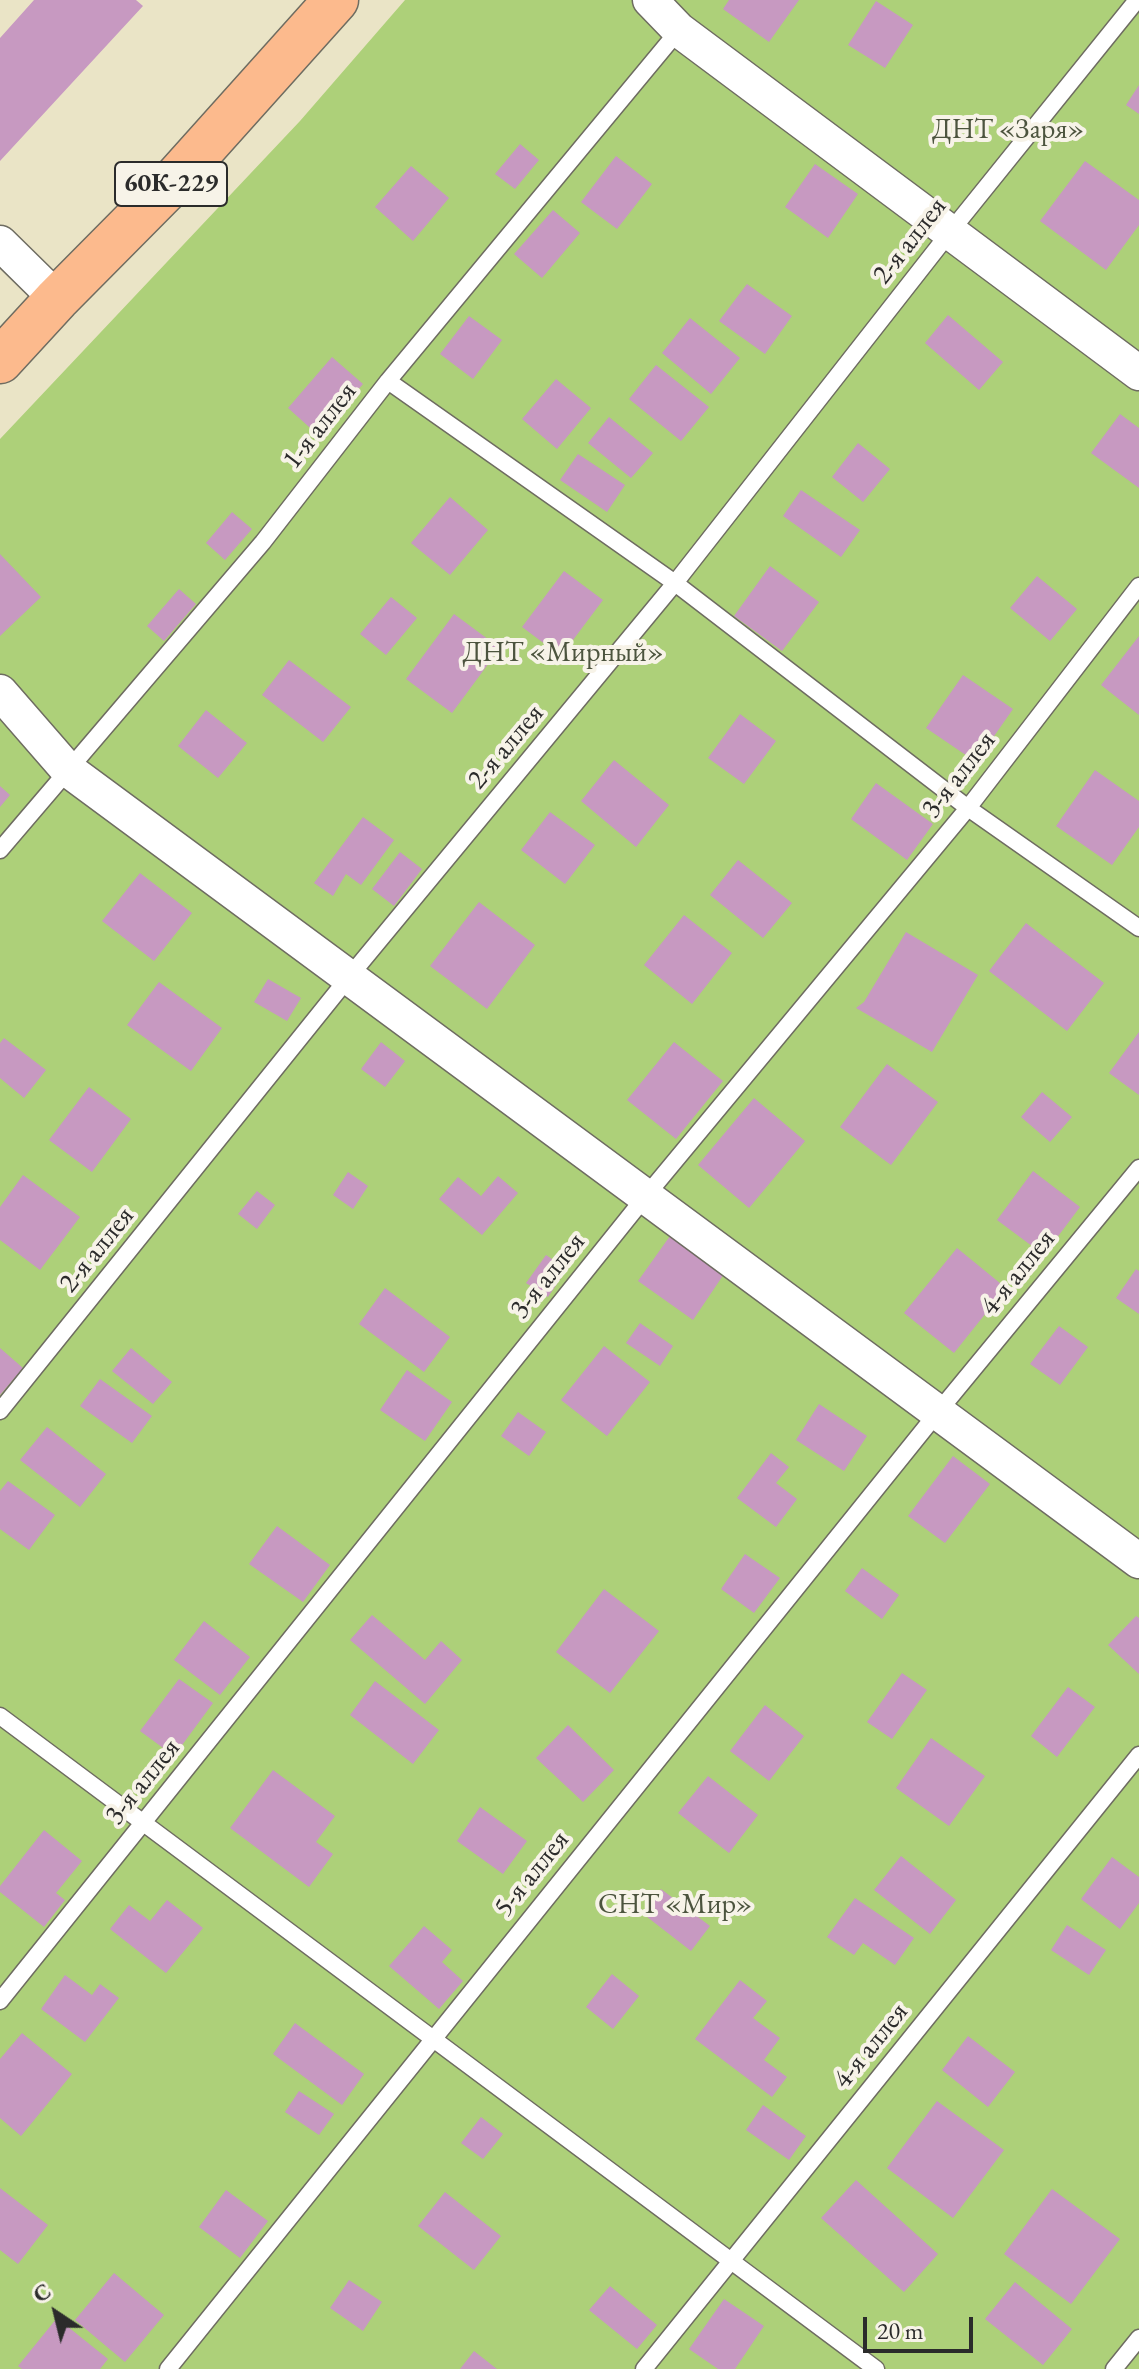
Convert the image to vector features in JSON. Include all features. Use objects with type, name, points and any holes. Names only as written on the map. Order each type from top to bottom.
[{"type":"main road","name":"60К-229","points":[[0,361],[172,183],[336,0]]},
{"type":"street","points":[[650,0],[679,30],[1139,373]]},
{"type":"street","points":[[0,243],[57,299]]},
{"type":"street","points":[[0,692],[67,769],[1139,1561]]},
{"type":"lane","name":"2-я аллея","points":[[0,1411],[349,977],[675,583],[950,232],[1137,0]]},
{"type":"lane","name":"1-я аллея","points":[[0,850],[263,542],[388,381],[679,30]]},
{"type":"lane","points":[[388,381],[675,583],[968,808],[1139,928]]},
{"type":"lane","name":"3-я аллея","points":[[0,2001],[645,1197],[968,808],[1139,586]]},
{"type":"lane","name":"4-я аллея","points":[[938,1412],[1139,1168]]},
{"type":"lane","name":"5-я аллея","points":[[168,2369],[938,1412]]},
{"type":"lane","points":[[0,1716],[876,2369]]},
{"type":"lane","name":"4-я аллея","points":[[644,2369],[1139,1755]]},
{"type":"lane","points":[[1114,2369],[1139,2338]]},
{"type":"green space","points":[[405,0],[1139,0],[1139,2369],[0,2369],[0,439],[300,121]]},
{"type":"building","points":[[34,0],[136,0],[143,6],[0,161],[0,38]]},
{"type":"building","points":[[729,0],[799,0],[769,42],[723,9]]},
{"type":"building","points":[[876,1],[913,25],[885,68],[848,45]]},
{"type":"building","points":[[1139,85],[1139,114],[1126,105]]},
{"type":"building","points":[[520,144],[539,160],[515,189],[495,174]]},
{"type":"building","points":[[616,156],[652,184],[617,229],[581,202]]},
{"type":"building","points":[[1085,161],[1139,200],[1139,225],[1106,270],[1040,221]]},
{"type":"building","points":[[815,164],[858,194],[828,238],[785,207]]},
{"type":"building","points":[[411,166],[449,198],[413,241],[375,207]]},
{"type":"building","points":[[553,210],[580,233],[542,278],[514,254]]},
{"type":"building","points":[[747,284],[792,316],[765,354],[719,321]]},
{"type":"building","points":[[948,315],[1003,362],[979,390],[925,343]]},
{"type":"building","points":[[469,316],[502,340],[473,379],[440,354]]},
{"type":"building","points":[[690,318],[740,358],[711,394],[662,353]]},
{"type":"building","points":[[332,357],[363,384],[318,435],[288,408]]},
{"type":"building","points":[[656,365],[709,407],[681,441],[629,399]]},
{"type":"building","points":[[556,379],[591,408],[557,449],[522,419]]},
{"type":"building","points":[[1120,414],[1139,428],[1139,488],[1091,453]]},
{"type":"building","points":[[609,417],[653,453],[631,478],[588,443]]},
{"type":"building","points":[[858,443],[890,469],[863,502],[832,477]]},
{"type":"building","points":[[578,454],[625,485],[607,512],[560,480]]},
{"type":"building","points":[[801,490],[860,530],[841,557],[783,516]]},
{"type":"building","points":[[450,497],[488,530],[450,575],[411,543]]},
{"type":"building","points":[[232,512],[252,529],[225,560],[206,543]]},
{"type":"building","points":[[0,554],[41,597],[0,636]]},
{"type":"building","points":[[770,566],[819,602],[782,651],[734,616]]},
{"type":"building","points":[[564,571],[603,600],[561,656],[522,627]]},
{"type":"building","points":[[1037,576],[1077,609],[1050,641],[1010,608]]},
{"type":"building","points":[[179,589],[196,604],[164,641],[147,626]]},
{"type":"building","points":[[391,597],[417,618],[386,655],[360,634]]},
{"type":"building","points":[[454,614],[500,648],[452,713],[406,679]]},
{"type":"building","points":[[1139,636],[1139,715],[1101,685]]},
{"type":"building","points":[[289,660],[351,707],[323,742],[262,695]]},
{"type":"building","points":[[963,675],[1013,709],[976,762],[926,728]]},
{"type":"building","points":[[206,710],[247,743],[218,778],[178,746]]},
{"type":"building","points":[[740,714],[776,741],[744,784],[708,758]]},
{"type":"building","points":[[614,760],[669,805],[636,847],[581,801]]},
{"type":"building","points":[[1095,770],[1139,801],[1139,827],[1112,865],[1056,826]]},
{"type":"building","points":[[876,783],[933,824],[907,860],[851,819]]},
{"type":"building","points":[[0,786],[10,795],[0,807]]},
{"type":"building","points":[[550,812],[595,845],[565,884],[521,850]]},
{"type":"building","points":[[363,817],[394,840],[361,885],[346,874],[333,896],[314,883]]},
{"type":"building","points":[[400,852],[422,869],[394,906],[372,889]]},
{"type":"building","points":[[738,860],[792,903],[763,938],[710,895]]},
{"type":"building","points":[[140,873],[192,913],[154,961],[102,921]]},
{"type":"building","points":[[479,902],[535,945],[487,1009],[430,966]]},
{"type":"building","points":[[684,915],[732,953],[692,1004],[644,965]]},
{"type":"building","points":[[1026,923],[1104,983],[1067,1031],[989,971]]},
{"type":"building","points":[[906,932],[978,975],[932,1052],[856,1008],[864,1002]]},
{"type":"building","points":[[268,979],[301,998],[287,1021],[254,1002]]},
{"type":"building","points":[[159,982],[222,1028],[191,1071],[127,1025]]},
{"type":"building","points":[[1139,1032],[1139,1095],[1109,1073]]},
{"type":"building","points":[[4,1038],[46,1070],[24,1098],[0,1078],[0,1043]]},
{"type":"building","points":[[381,1042],[405,1061],[385,1087],[361,1069]]},
{"type":"building","points":[[674,1042],[723,1081],[676,1139],[627,1100]]},
{"type":"building","points":[[887,1064],[938,1102],[891,1165],[840,1127]]},
{"type":"building","points":[[89,1087],[131,1119],[92,1172],[49,1140]]},
{"type":"building","points":[[1042,1092],[1072,1117],[1050,1142],[1021,1117]]},
{"type":"building","points":[[754,1098],[805,1141],[749,1208],[698,1165]]},
{"type":"building","points":[[1033,1171],[1080,1207],[1044,1255],[997,1220]]},
{"type":"building","points":[[348,1172],[368,1186],[353,1209],[333,1195]]},
{"type":"building","points":[[23,1175],[80,1217],[40,1270],[0,1240],[0,1207]]},
{"type":"building","points":[[498,1176],[518,1193],[482,1235],[439,1199],[458,1177],[481,1196]]},
{"type":"building","points":[[257,1191],[275,1205],[257,1229],[238,1214]]},
{"type":"building","points":[[670,1236],[724,1274],[693,1320],[638,1281]]},
{"type":"building","points":[[957,1248],[1006,1288],[954,1353],[904,1313]]},
{"type":"building","points":[[546,1255],[567,1269],[548,1297],[526,1283]]},
{"type":"building","points":[[1136,1269],[1139,1271],[1139,1314],[1116,1298]]},
{"type":"building","points":[[385,1288],[450,1337],[424,1372],[359,1324]]},
{"type":"building","points":[[640,1323],[673,1346],[660,1366],[626,1343]]},
{"type":"building","points":[[1059,1326],[1088,1347],[1060,1385],[1030,1364]]},
{"type":"building","points":[[604,1346],[650,1382],[607,1436],[561,1400]]},
{"type":"building","points":[[0,1348],[23,1368],[0,1395]]},
{"type":"building","points":[[131,1348],[172,1382],[153,1404],[112,1371]]},
{"type":"building","points":[[407,1370],[452,1402],[425,1441],[380,1410]]},
{"type":"building","points":[[100,1379],[152,1416],[132,1443],[80,1406]]},
{"type":"building","points":[[819,1404],[867,1436],[844,1471],[796,1440]]},
{"type":"building","points":[[518,1412],[546,1432],[529,1456],[501,1436]]},
{"type":"building","points":[[47,1427],[106,1474],[80,1507],[20,1460]]},
{"type":"building","points":[[771,1453],[789,1467],[776,1483],[797,1499],[776,1527],[737,1498]]},
{"type":"building","points":[[953,1456],[990,1484],[945,1543],[908,1516]]},
{"type":"building","points":[[8,1481],[55,1515],[29,1550],[0,1529],[0,1491]]},
{"type":"building","points":[[277,1526],[330,1565],[303,1602],[249,1564]]},
{"type":"building","points":[[745,1554],[780,1578],[754,1613],[721,1589]]},
{"type":"building","points":[[862,1568],[899,1595],[882,1619],[845,1591]]},
{"type":"building","points":[[604,1589],[659,1631],[610,1693],[556,1652]]},
{"type":"building","points":[[372,1615],[425,1660],[441,1641],[462,1660],[425,1704],[350,1640]]},
{"type":"building","points":[[1136,1616],[1139,1618],[1139,1674],[1108,1645]]},
{"type":"building","points":[[204,1621],[250,1657],[220,1695],[174,1660]]},
{"type":"building","points":[[902,1673],[927,1690],[892,1739],[867,1722]]},
{"type":"building","points":[[179,1679],[213,1703],[174,1756],[140,1731]]},
{"type":"building","points":[[375,1681],[439,1730],[413,1764],[350,1715]]},
{"type":"building","points":[[1068,1687],[1095,1707],[1057,1757],[1031,1736]]},
{"type":"building","points":[[765,1705],[804,1736],[769,1781],[730,1751]]},
{"type":"building","points":[[568,1725],[614,1770],[583,1802],[536,1758]]},
{"type":"building","points":[[931,1738],[985,1776],[949,1826],[896,1788]]},
{"type":"building","points":[[273,1770],[335,1816],[316,1842],[333,1854],[309,1887],[230,1828]]},
{"type":"building","points":[[708,1776],[758,1815],[729,1853],[678,1813]]},
{"type":"building","points":[[480,1807],[527,1841],[503,1874],[457,1841]]},
{"type":"building","points":[[44,1830],[82,1861],[56,1893],[65,1900],[44,1927],[0,1892],[0,1886]]},
{"type":"building","points":[[901,1856],[956,1900],[930,1934],[874,1890]]},
{"type":"building","points":[[1112,1857],[1139,1877],[1139,1903],[1120,1929],[1081,1899]]},
{"type":"building","points":[[661,1889],[710,1926],[691,1951],[642,1913]]},
{"type":"building","points":[[855,1898],[914,1938],[895,1965],[863,1943],[854,1955],[827,1937]]},
{"type":"building","points":[[167,1900],[203,1928],[166,1973],[110,1929],[129,1905],[150,1921]]},
{"type":"building","points":[[1067,1925],[1106,1950],[1089,1975],[1051,1950]]},
{"type":"building","points":[[424,1926],[452,1950],[442,1962],[463,1981],[439,2009],[389,1966]]},
{"type":"building","points":[[612,1974],[639,1996],[613,2029],[586,2007]]},
{"type":"building","points":[[65,1975],[92,1995],[100,1984],[119,1998],[85,2042],[41,2009]]},
{"type":"building","points":[[740,1980],[767,2001],[753,2018],[780,2038],[764,2060],[787,2077],[772,2097],[695,2039]]},
{"type":"building","points":[[295,2023],[364,2074],[342,2105],[273,2054]]},
{"type":"building","points":[[22,2033],[72,2074],[21,2136],[0,2118],[0,2059]]},
{"type":"building","points":[[968,2036],[1015,2072],[988,2107],[942,2070]]},
{"type":"building","points":[[299,2091],[334,2114],[319,2135],[285,2112]]},
{"type":"building","points":[[937,2101],[1004,2150],[953,2218],[887,2168]]},
{"type":"building","points":[[763,2105],[806,2136],[789,2160],[746,2130]]},
{"type":"building","points":[[481,2117],[503,2134],[483,2159],[461,2143]]},
{"type":"building","points":[[856,2180],[938,2254],[904,2292],[821,2218]]},
{"type":"building","points":[[0,2188],[48,2225],[18,2264],[0,2250]]},
{"type":"building","points":[[1052,2189],[1120,2239],[1071,2304],[1004,2254]]},
{"type":"building","points":[[226,2190],[268,2221],[240,2258],[199,2227]]},
{"type":"building","points":[[445,2192],[501,2236],[474,2270],[418,2226]]},
{"type":"building","points":[[114,2273],[164,2315],[125,2362],[75,2320]]},
{"type":"building","points":[[349,2280],[382,2302],[363,2331],[330,2308]]},
{"type":"building","points":[[1015,2282],[1072,2329],[1043,2365],[985,2319]]},
{"type":"building","points":[[610,2286],[657,2325],[637,2349],[589,2310]]},
{"type":"building","points":[[724,2299],[764,2326],[735,2369],[718,2369],[689,2349]]},
{"type":"building","points":[[57,2318],[108,2359],[100,2369],[22,2369],[18,2366]]},
{"type":"building","points":[[474,2351],[497,2369],[460,2369]]},
{"type":"park label","name":"ДНТ «Заря»","points":[[1008,130]]},
{"type":"park label","name":"ДНТ «Мирный»","points":[[563,653]]},
{"type":"park label","name":"СНТ «Мир»","points":[[675,1905]]}]
